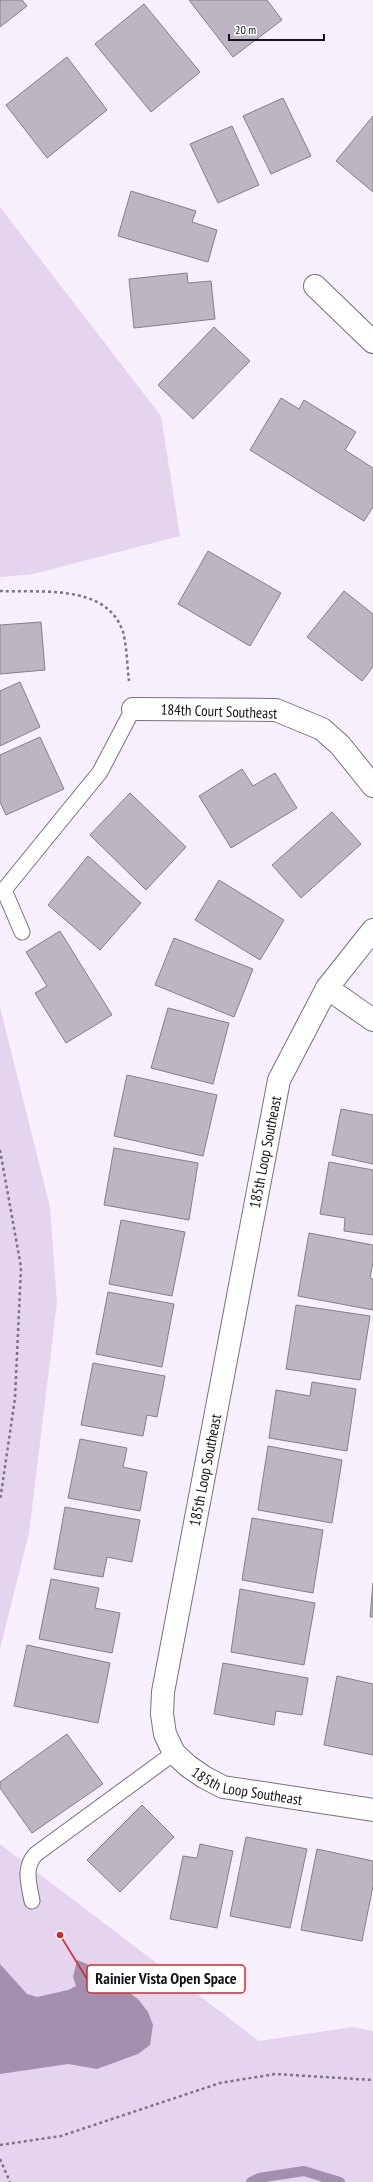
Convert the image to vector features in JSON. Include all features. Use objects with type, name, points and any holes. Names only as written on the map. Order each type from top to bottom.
[{"type":"street","points":[[315,286],[373,342]]},
{"type":"street","name":"184th Court Southeast","points":[[133,709],[276,710],[322,729],[340,745],[373,786]]},
{"type":"street","name":"185th Loop Southeast","points":[[373,930],[327,988],[279,1080],[163,1692],[162,1714],[165,1734],[174,1753],[188,1766],[223,1787],[373,1810]]},
{"type":"street","points":[[327,988],[373,1020]]},
{"type":"lane","points":[[22,932],[4,890],[100,772],[133,709]]},
{"type":"lane","points":[[32,1901],[27,1872],[31,1859],[174,1753]]},
{"type":"path","points":[[0,591],[81,595],[99,602],[112,614],[123,632],[133,709]]},
{"type":"path","points":[[0,1150],[21,1267],[15,1398],[0,1501]]},
{"type":"path","points":[[0,2145],[61,2136],[220,2083],[275,2074],[373,2080]]},
{"type":"path","points":[[0,2159],[10,2182]]},
{"type":"shaded area","points":[[0,207],[161,416],[180,536],[33,574],[0,577]]},
{"type":"shaded area","points":[[0,1007],[50,1207],[57,1303],[29,1533],[0,1649]]},
{"type":"shaded area","points":[[0,1844],[259,2041],[353,2027],[373,2031],[373,2182],[0,2182]]},
{"type":"shaded area","points":[[77,1960],[87,1964],[106,1980],[121,1987],[138,1999],[148,2012],[153,2025],[150,2045],[138,2054],[97,2069],[68,2064],[0,2074],[0,1964],[27,1994],[37,1997],[68,1990],[76,1986],[73,1977]]},
{"type":"building","points":[[0,0],[22,0],[27,6],[0,27]]},
{"type":"building","points":[[189,0],[267,0],[282,20],[233,57]]},
{"type":"building","points":[[144,4],[200,72],[151,112],[95,44]]},
{"type":"building","points":[[67,57],[107,110],[47,158],[6,105]]},
{"type":"building","points":[[283,98],[311,156],[271,174],[243,116]]},
{"type":"building","points":[[373,116],[373,192],[336,161]]},
{"type":"building","points":[[232,126],[259,185],[218,203],[190,144]]},
{"type":"building","points":[[131,191],[196,211],[192,222],[217,230],[208,262],[118,236]]},
{"type":"building","points":[[187,273],[188,283],[211,281],[215,319],[134,328],[129,279]]},
{"type":"building","points":[[214,327],[250,361],[193,419],[158,385]]},
{"type":"building","points":[[281,398],[299,409],[304,400],[356,432],[345,450],[373,468],[373,507],[364,521],[250,450]]},
{"type":"building","points":[[208,551],[281,593],[250,646],[178,604]]},
{"type":"building","points":[[344,591],[373,614],[373,667],[362,681],[307,637]]},
{"type":"building","points":[[41,622],[45,670],[0,674],[0,625]]},
{"type":"building","points":[[20,682],[40,727],[0,746],[0,691]]},
{"type":"building","points":[[40,737],[64,789],[6,815],[0,802],[0,755]]},
{"type":"building","points":[[242,769],[253,786],[275,773],[297,808],[231,848],[199,796]]},
{"type":"building","points":[[130,793],[186,847],[146,890],[90,835]]},
{"type":"building","points":[[332,812],[361,844],[301,898],[272,865]]},
{"type":"building","points":[[88,856],[141,903],[100,950],[48,905]]},
{"type":"building","points":[[219,880],[284,920],[260,960],[195,920]]},
{"type":"building","points":[[60,931],[112,1015],[66,1043],[35,993],[47,986],[26,952]]},
{"type":"building","points":[[174,938],[253,969],[234,1017],[155,985]]},
{"type":"building","points":[[168,1008],[229,1023],[213,1084],[151,1068]]},
{"type":"building","points":[[127,1075],[217,1095],[203,1156],[114,1136]]},
{"type":"building","points":[[341,1109],[373,1115],[373,1164],[332,1155]]},
{"type":"building","points":[[114,1148],[198,1163],[189,1220],[104,1205]]},
{"type":"building","points":[[329,1162],[373,1170],[373,1235],[344,1231],[345,1218],[320,1214]]},
{"type":"building","points":[[121,1220],[185,1232],[172,1296],[109,1284]]},
{"type":"building","points":[[309,1233],[373,1245],[373,1262],[370,1278],[373,1279],[373,1310],[298,1296]]},
{"type":"building","points":[[108,1292],[174,1304],[162,1367],[96,1354]]},
{"type":"building","points":[[296,1305],[370,1316],[360,1380],[286,1369]]},
{"type":"building","points":[[93,1363],[165,1376],[157,1417],[147,1415],[143,1436],[81,1425]]},
{"type":"building","points":[[312,1382],[356,1389],[347,1451],[269,1438],[276,1390],[310,1396]]},
{"type":"building","points":[[80,1439],[127,1448],[123,1467],[147,1472],[140,1511],[68,1498]]},
{"type":"building","points":[[268,1446],[342,1460],[332,1523],[258,1510]]},
{"type":"building","points":[[65,1507],[140,1520],[132,1562],[107,1557],[103,1577],[54,1569]]},
{"type":"building","points":[[252,1518],[323,1530],[313,1593],[242,1580]]},
{"type":"building","points":[[51,1579],[99,1588],[95,1608],[120,1613],[112,1653],[39,1639]]},
{"type":"building","points":[[373,1583],[373,1617],[370,1617]]},
{"type":"building","points":[[240,1589],[315,1603],[304,1665],[231,1652]]},
{"type":"building","points":[[27,1645],[110,1663],[98,1723],[14,1706]]},
{"type":"building","points":[[223,1663],[308,1678],[302,1715],[276,1711],[274,1725],[214,1714]]},
{"type":"building","points":[[337,1676],[373,1684],[373,1755],[324,1745]]},
{"type":"building","points":[[67,1734],[103,1784],[32,1833],[0,1788],[0,1782]]},
{"type":"building","points":[[142,1805],[174,1837],[120,1892],[87,1860]]},
{"type":"building","points":[[246,1837],[307,1849],[290,1928],[230,1916]]},
{"type":"building","points":[[200,1844],[233,1851],[217,1928],[170,1919],[183,1856],[197,1858]]},
{"type":"building","points":[[317,1849],[373,1861],[373,1886],[362,1941],[301,1930]]},
{"type":"waterway","points":[[251,2182],[259,2178],[304,2171],[340,2182]]},
{"type":"place","name":"Rainier Vista Open Space","points":[[60,1935]]}]
